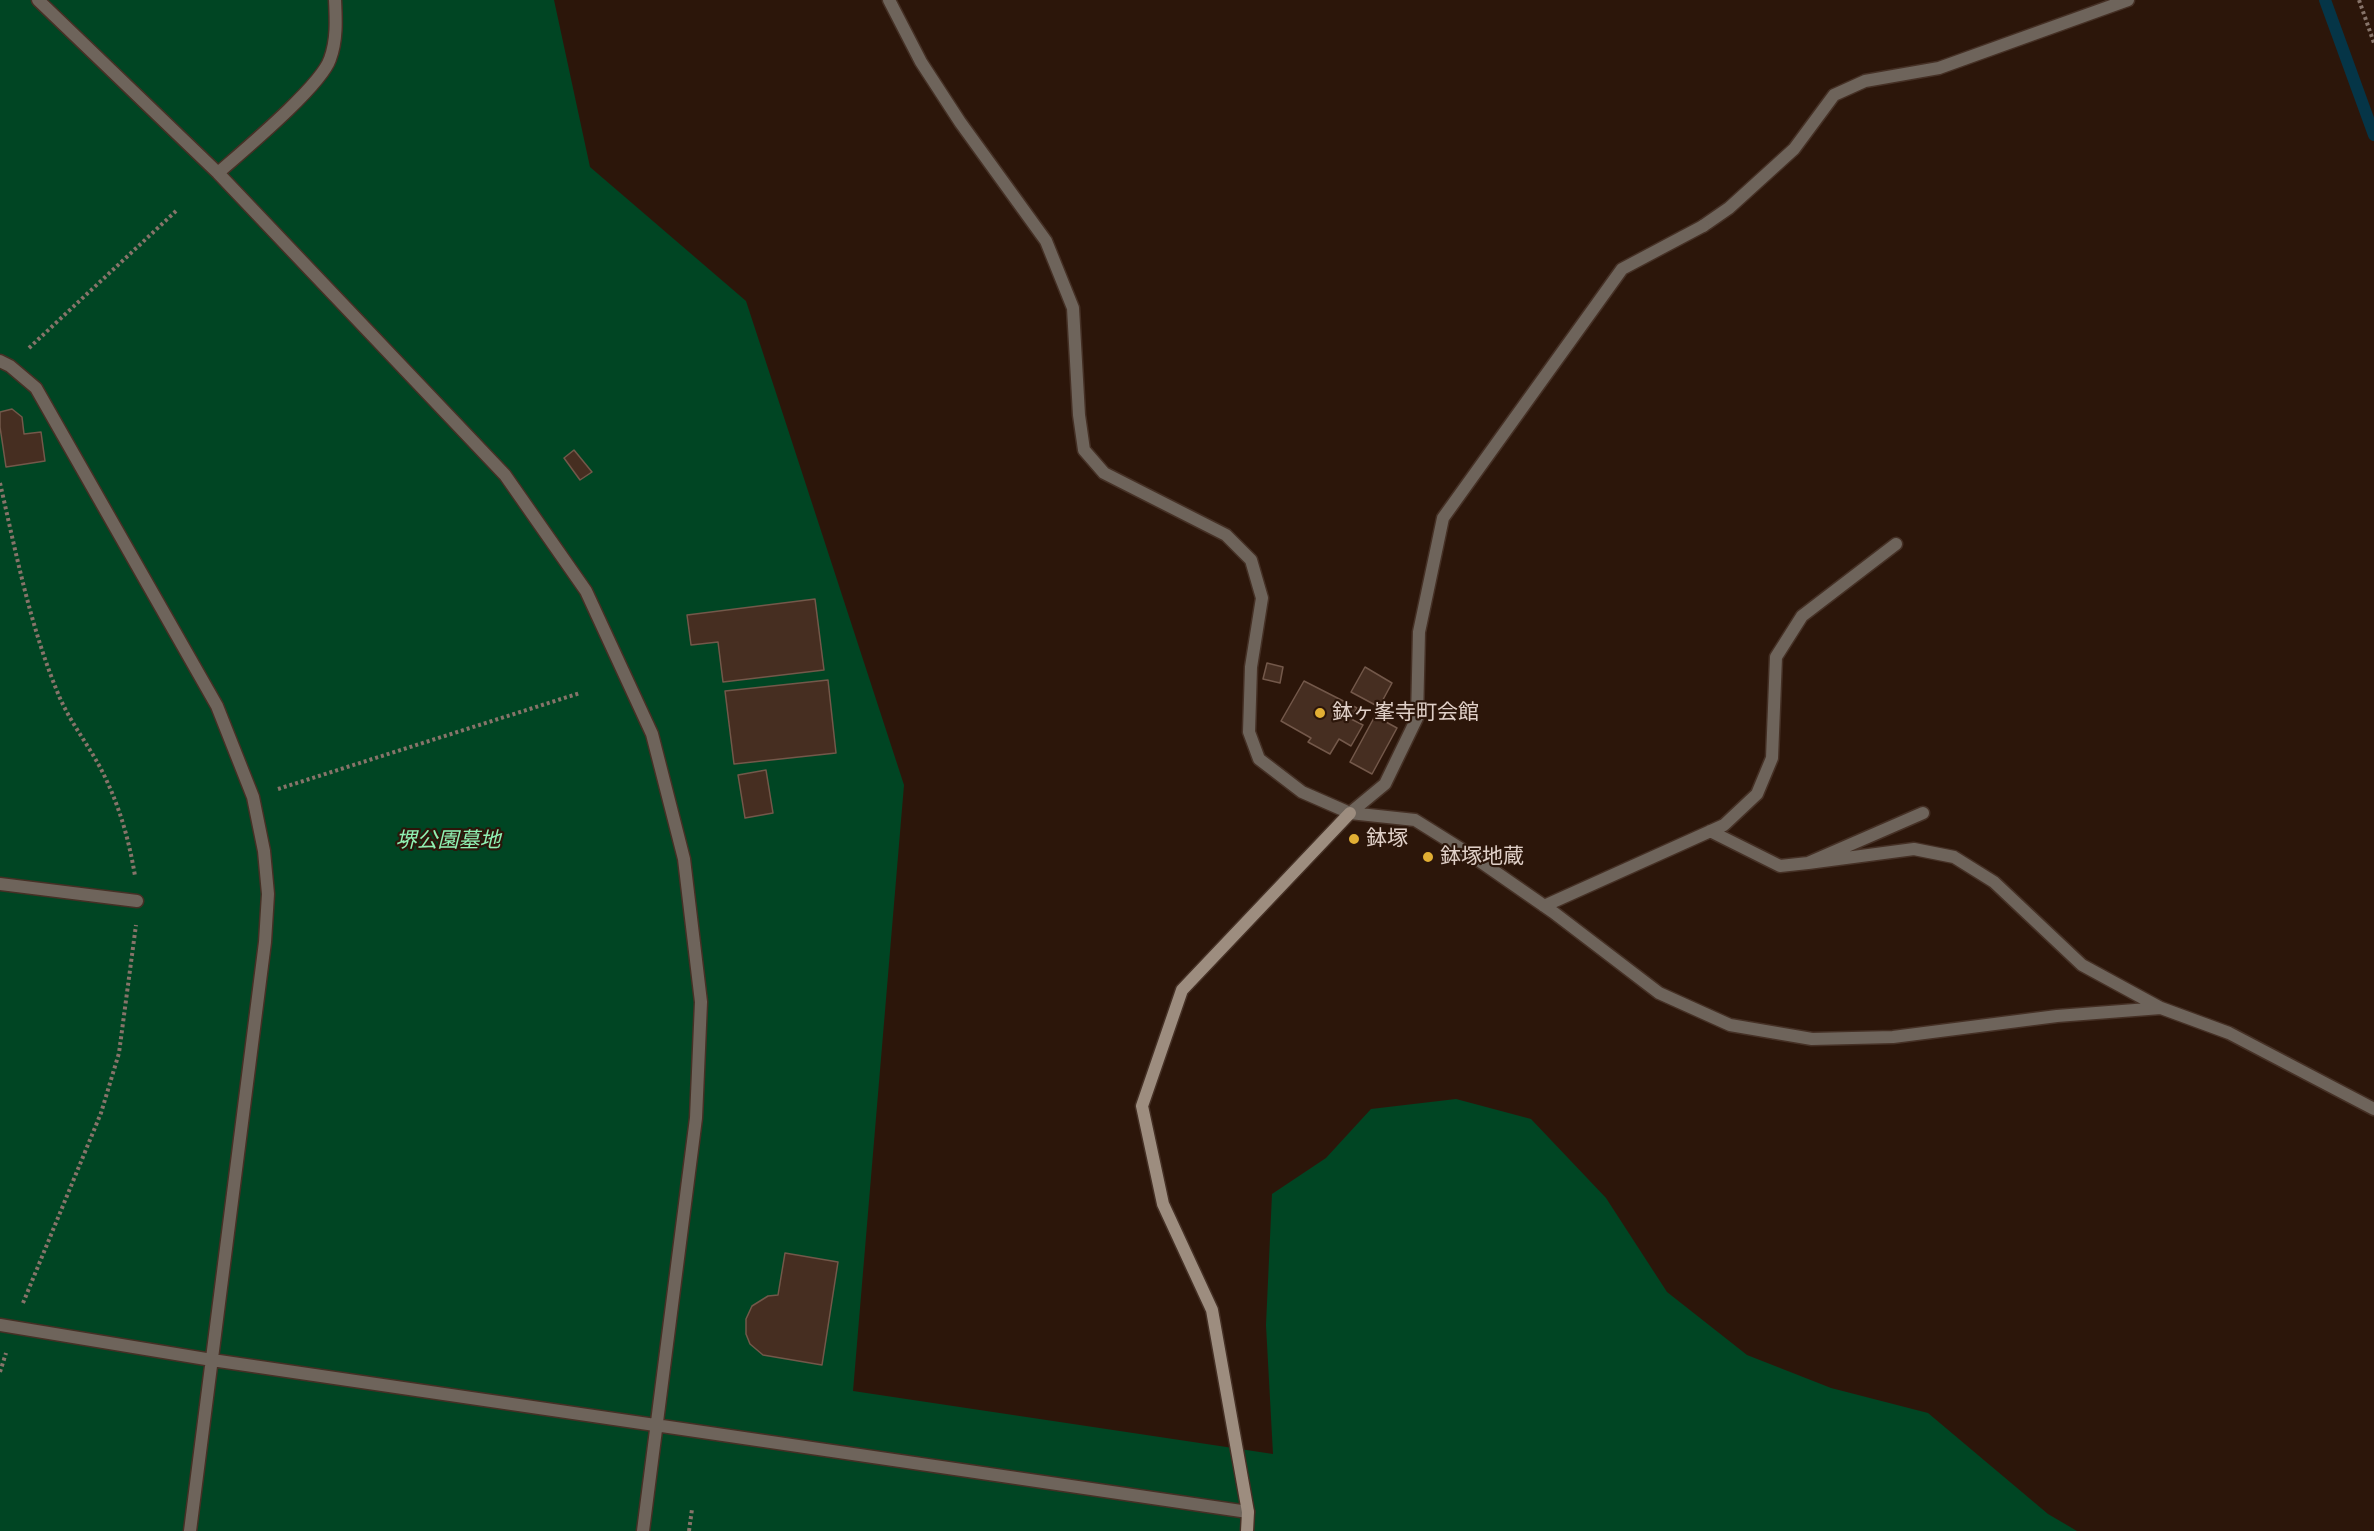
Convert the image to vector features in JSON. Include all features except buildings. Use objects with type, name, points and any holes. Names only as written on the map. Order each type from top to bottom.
[{"type":"street","points":[[38,0],[218,174],[505,475],[586,591],[652,734],[684,859],[701,1002],[696,1118],[643,1531]]},
{"type":"street","points":[[218,174],[308,90],[330,61],[337,30],[335,0]]},
{"type":"street","points":[[889,0],[921,62],[960,122],[1046,241],[1072,308],[1079,415],[1084,450],[1104,473],[1226,535],[1251,560],[1262,598],[1251,667],[1249,732],[1259,759],[1302,792],[1350,813],[1415,820],[1471,855],[1544,906],[1659,993],[1730,1024],[1812,1039],[1893,1037],[2057,1016],[2161,1008]]},
{"type":"street","points":[[1247,1531],[1248,1512],[1212,1310],[1163,1204],[1142,1106],[1182,990],[1350,813],[1385,784],[1418,718],[1419,632],[1443,518],[1622,268],[1703,226],[1729,208],[1794,149],[1834,95],[1865,81],[1939,68],[2128,0]]},
{"type":"street","points":[[5,364],[36,388],[57,421],[217,706],[252,797],[264,851],[268,894],[265,942],[190,1531]]},
{"type":"street","points":[[1544,906],[1724,825],[1757,794],[1772,758],[1776,657],[1802,616],[1896,544]]},
{"type":"street","points":[[1808,863],[1923,813]]},
{"type":"street","points":[[1710,831],[1780,866],[1914,849],[1954,857],[1994,882],[2082,964],[2161,1008],[2229,1033],[2374,1109]]},
{"type":"street","points":[[0,884],[137,901]]},
{"type":"street","points":[[0,1325],[212,1360],[1248,1512]]},
{"type":"path","points":[[2359,0],[2374,43]]},
{"type":"path","points":[[5,364],[176,211]]},
{"type":"path","points":[[0,483],[25,592],[57,691],[76,732],[103,773],[122,817],[131,854],[137,901],[136,936],[118,1053],[101,1113],[13,1328],[0,1372]]},
{"type":"path","points":[[252,797],[580,693]]},
{"type":"path","points":[[690,1531],[692,1509]]},
{"type":"green space","name":"堺公園墓地","points":[[0,0],[554,0],[590,167],[746,301],[904,785],[853,1391],[1273,1454],[1266,1325],[1272,1194],[1326,1158],[1371,1109],[1456,1099],[1531,1119],[1606,1198],[1667,1292],[1747,1355],[1831,1388],[1928,1413],[2048,1514],[2077,1531],[0,1531]]},
{"type":"waterway","points":[[2325,0],[2374,135]]},
{"type":"place","name":"鉢ヶ峯寺町会館","points":[[1320,713]]},
{"type":"place","name":"鉢塚","points":[[1354,839]]},
{"type":"place","name":"鉢塚地蔵","points":[[1428,857]]}]
